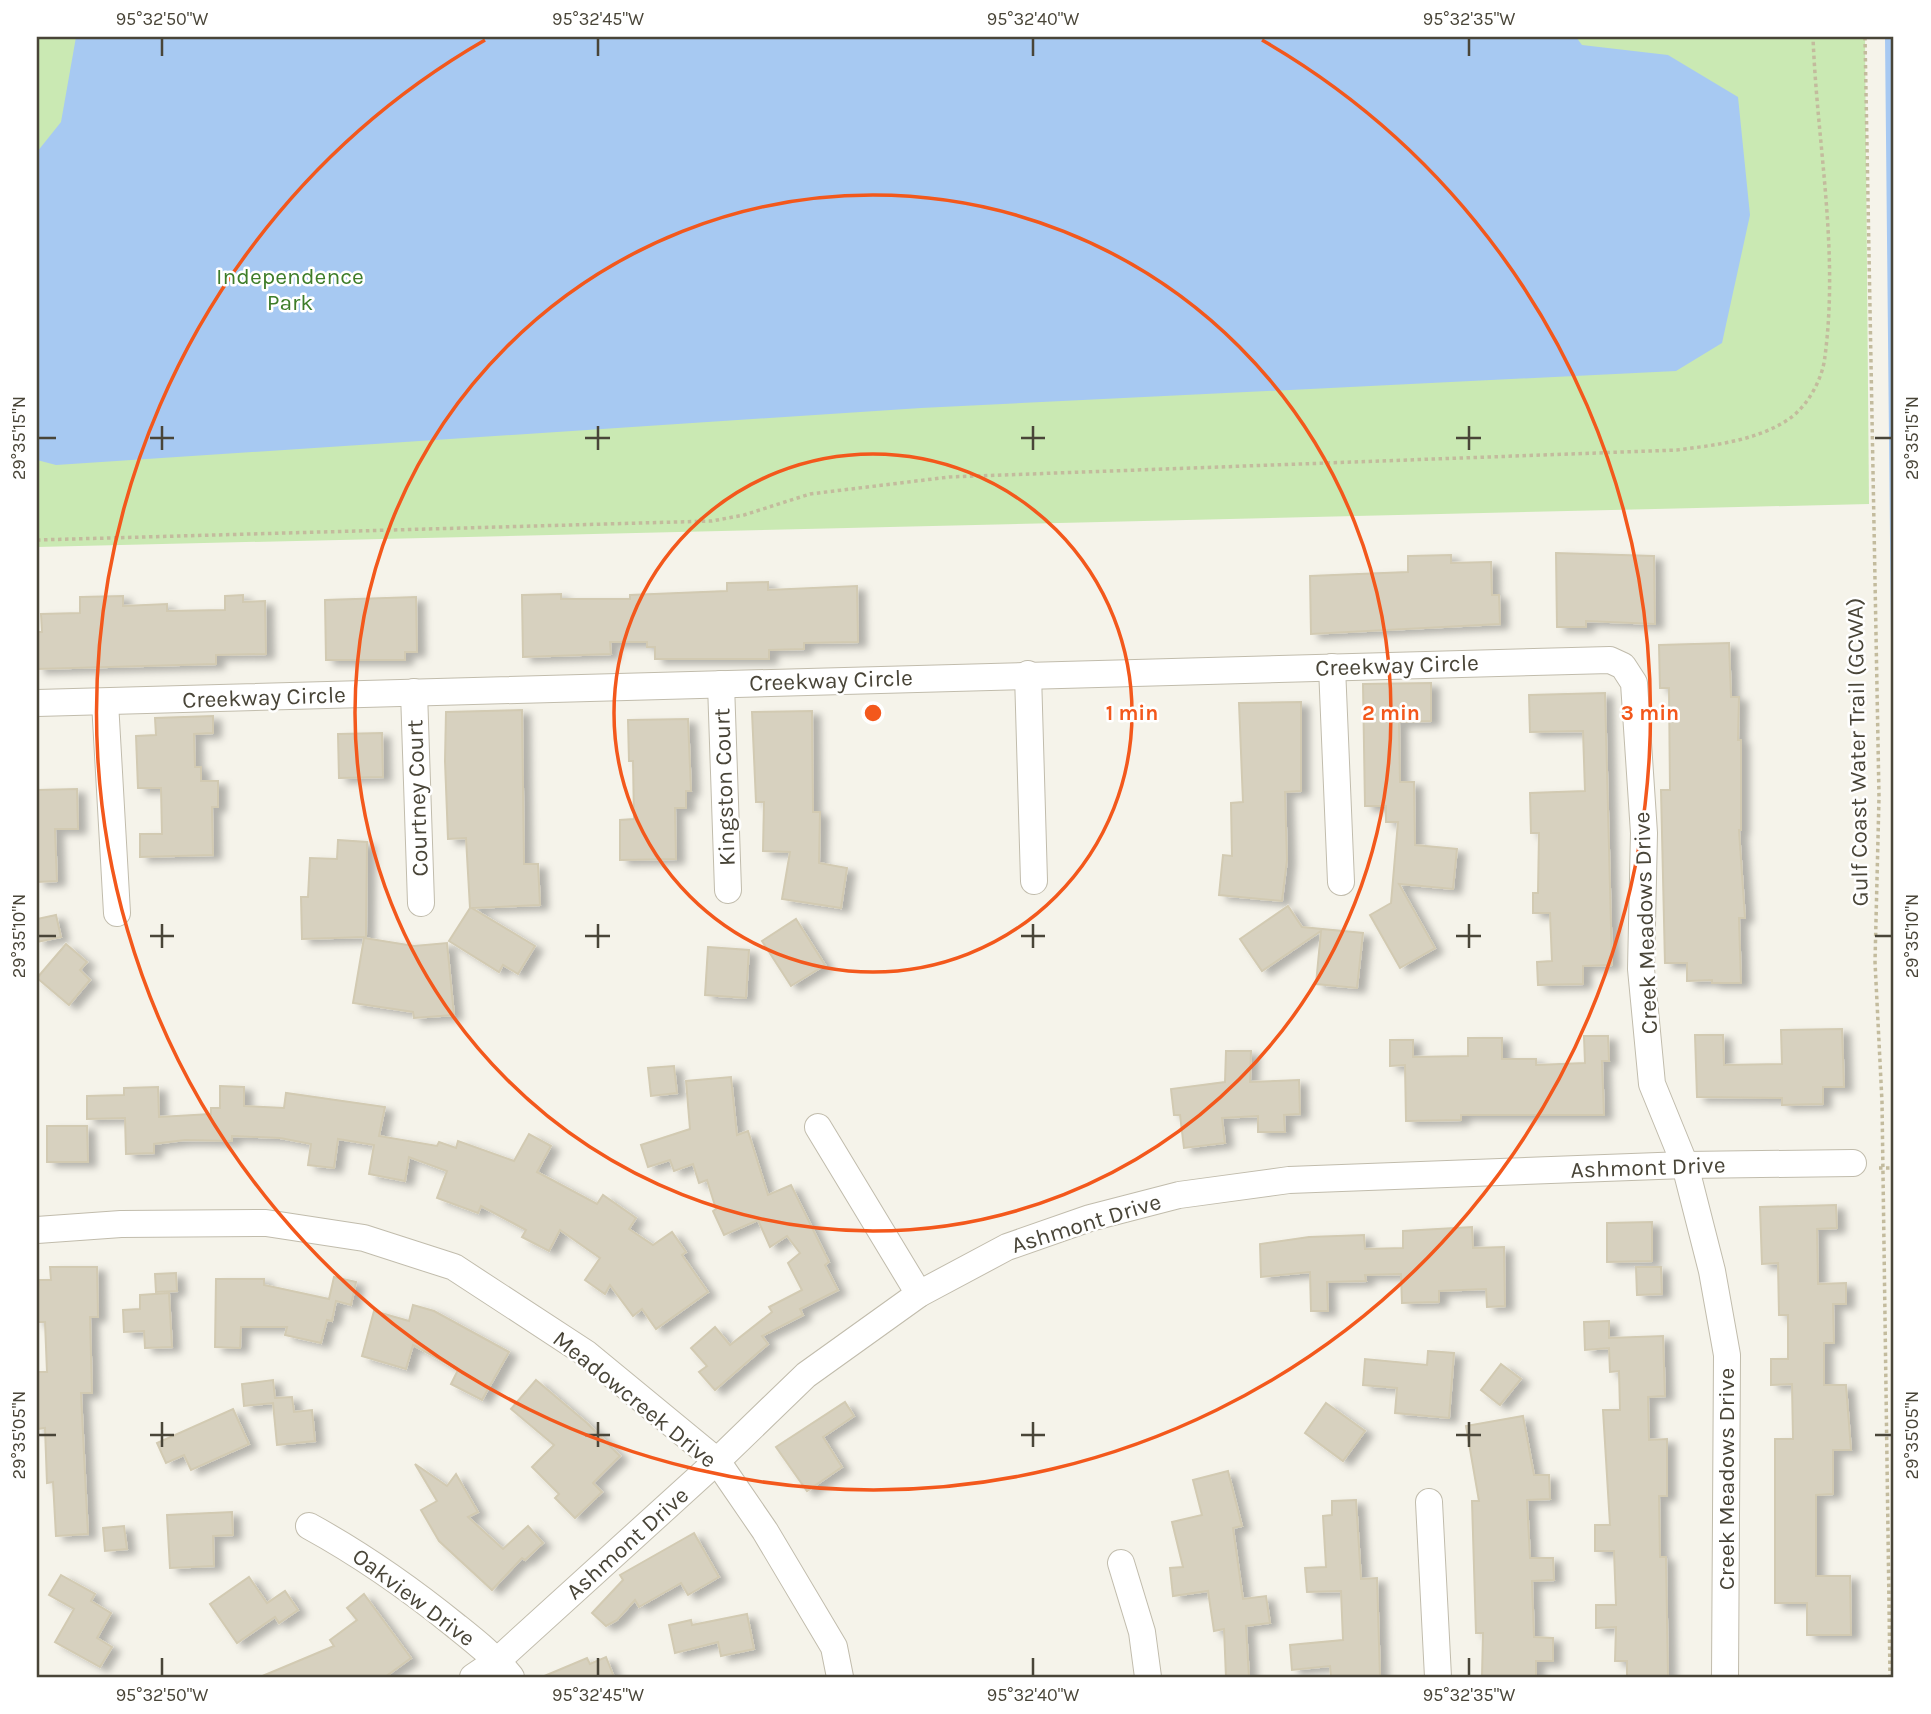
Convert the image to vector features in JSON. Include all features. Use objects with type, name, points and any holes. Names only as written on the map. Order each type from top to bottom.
[{"type":"street","name":"Creekway Circle","points":[[37,704],[1028,674],[1610,660],[1623,666]]},
{"type":"street","name":"Creek Meadows Drive","points":[[1623,666],[1634,683],[1644,832],[1641,969],[1652,1084],[1685,1165],[1712,1271],[1727,1355],[1725,1677]]},
{"type":"street","points":[[1332,667],[1341,882]]},
{"type":"street","points":[[1028,674],[1034,881]]},
{"type":"street","name":"Kingston Court","points":[[721,684],[728,890]]},
{"type":"street","name":"Courtney Court","points":[[414,692],[421,903]]},
{"type":"street","points":[[105,702],[117,913]]},
{"type":"street","points":[[818,1127],[919,1294]]},
{"type":"street","name":"Ashmont Drive","points":[[473,1677],[505,1669],[806,1375],[919,1294],[1007,1247],[1090,1218],[1180,1195],[1289,1180],[1685,1165],[1853,1163]]},
{"type":"street","name":"Meadowcreek Drive","points":[[37,1230],[121,1224],[266,1223],[364,1238],[454,1267],[587,1354],[717,1461],[765,1531],[834,1647],[840,1677]]},
{"type":"street","points":[[1429,1502],[1438,1677]]},
{"type":"street","name":"Oakview Drive","points":[[309,1526],[358,1553],[421,1598],[505,1669]]},
{"type":"street","points":[[1121,1563],[1142,1632],[1149,1677]]},
{"type":"path","points":[[37,540],[712,522],[810,494],[949,477],[1677,450],[1731,443],[1791,418],[1813,393],[1825,358],[1829,276],[1825,164],[1813,37]]},
{"type":"path","name":"Gulf Coast Water Trail (GCWA)","points":[[1865,37],[1871,533],[1879,797],[1875,962],[1882,1102],[1890,1677]]},
{"type":"green space","name":"Independence Park","points":[[37,37],[1865,37],[1869,504],[37,547]]},
{"type":"water","name":"Independence Park","points":[[76,37],[1576,37],[1582,45],[1668,55],[1738,97],[1750,215],[1722,343],[1676,371],[921,408],[56,465],[37,460],[37,152],[61,122]]},
{"type":"water","points":[[1885,37],[1894,37],[1894,941]]},
{"type":"building","points":[[1556,553],[1654,556],[1655,624],[1586,621],[1586,627],[1557,627]]},
{"type":"building","points":[[1451,555],[1451,563],[1491,562],[1492,595],[1499,595],[1500,624],[1311,634],[1310,576],[1408,572],[1408,556]]},
{"type":"building","points":[[768,582],[768,590],[857,586],[858,642],[804,643],[804,649],[769,650],[769,659],[655,659],[655,647],[647,647],[647,642],[610,642],[611,654],[523,657],[522,595],[561,594],[561,599],[630,599],[630,595],[727,591],[727,583]]},
{"type":"building","points":[[243,595],[243,602],[265,601],[266,654],[216,655],[216,664],[37,669],[37,632],[42,632],[41,614],[80,613],[80,597],[123,596],[123,606],[167,604],[167,611],[225,610],[225,596]]},
{"type":"building","points":[[416,597],[417,652],[405,652],[405,660],[326,660],[325,600]]},
{"type":"building","points":[[1729,643],[1731,697],[1739,697],[1738,740],[1741,740],[1739,830],[1745,918],[1739,918],[1741,983],[1687,981],[1687,963],[1665,963],[1661,790],[1670,790],[1669,688],[1660,688],[1659,645]]},
{"type":"building","points":[[1431,683],[1431,721],[1399,722],[1400,782],[1414,782],[1415,845],[1457,849],[1453,889],[1399,884],[1435,948],[1400,968],[1370,915],[1391,903],[1398,822],[1386,822],[1386,806],[1365,806],[1363,684]]},
{"type":"building","points":[[1605,693],[1612,965],[1583,966],[1583,984],[1538,985],[1537,962],[1552,961],[1550,913],[1533,913],[1533,893],[1538,893],[1539,833],[1531,833],[1530,793],[1585,791],[1583,731],[1530,732],[1529,695]]},
{"type":"building","points":[[1301,702],[1301,791],[1285,792],[1287,860],[1282,901],[1219,895],[1223,855],[1232,856],[1231,803],[1243,802],[1239,703]]},
{"type":"building","points":[[522,710],[524,864],[538,864],[540,905],[472,908],[535,946],[518,974],[503,965],[499,972],[449,941],[470,908],[466,838],[448,839],[445,761],[446,712]]},
{"type":"building","points":[[812,711],[813,812],[820,812],[819,863],[847,868],[841,908],[782,899],[790,852],[763,851],[764,802],[756,802],[752,712]]},
{"type":"building","points":[[213,716],[213,733],[194,734],[195,767],[201,767],[201,781],[218,781],[218,807],[212,807],[213,855],[140,857],[140,834],[162,834],[161,788],[138,788],[136,736],[156,735],[155,718]]},
{"type":"building","points":[[688,719],[691,791],[686,791],[686,808],[675,808],[676,859],[620,860],[620,820],[634,819],[633,761],[629,761],[628,720]]},
{"type":"building","points":[[382,733],[383,777],[339,778],[338,734]]},
{"type":"building","points":[[77,789],[78,829],[55,829],[57,881],[37,882],[37,790]]},
{"type":"building","points":[[338,840],[367,842],[366,937],[302,939],[301,897],[308,897],[310,858],[337,859]]},
{"type":"building","points":[[1288,906],[1302,927],[1363,933],[1357,988],[1316,984],[1321,931],[1262,971],[1240,939]]},
{"type":"building","points":[[56,915],[61,937],[37,942],[37,919]]},
{"type":"building","points":[[796,919],[825,965],[791,986],[762,941]]},
{"type":"building","points":[[364,938],[414,946],[447,943],[454,1015],[414,1018],[413,1012],[353,1003]]},
{"type":"building","points":[[66,944],[87,962],[80,970],[90,980],[69,1005],[37,978]]},
{"type":"building","points":[[708,947],[749,950],[746,998],[705,995]]},
{"type":"building","points":[[1842,1029],[1844,1087],[1823,1087],[1823,1104],[1782,1105],[1782,1098],[1697,1097],[1695,1035],[1723,1035],[1724,1065],[1782,1064],[1781,1030]]},
{"type":"building","points":[[1584,1036],[1608,1036],[1609,1061],[1602,1061],[1604,1115],[1461,1115],[1461,1120],[1406,1121],[1405,1065],[1390,1066],[1390,1040],[1413,1040],[1413,1057],[1468,1056],[1468,1038],[1502,1038],[1502,1059],[1536,1059],[1536,1065],[1585,1063]]},
{"type":"building","points":[[1226,1051],[1251,1051],[1250,1082],[1299,1080],[1300,1114],[1284,1115],[1285,1132],[1258,1132],[1258,1116],[1222,1118],[1225,1143],[1184,1148],[1180,1115],[1174,1115],[1171,1089],[1225,1082]]},
{"type":"building","points":[[674,1066],[677,1093],[651,1096],[648,1068]]},
{"type":"building","points":[[731,1077],[737,1135],[748,1131],[768,1195],[791,1185],[829,1262],[825,1265],[838,1290],[800,1309],[803,1315],[762,1336],[768,1344],[715,1390],[699,1372],[707,1366],[691,1348],[715,1327],[730,1345],[772,1312],[769,1307],[802,1290],[788,1263],[800,1253],[787,1236],[770,1247],[758,1220],[724,1235],[713,1211],[716,1209],[707,1180],[699,1183],[693,1164],[674,1171],[670,1160],[648,1167],[641,1145],[690,1129],[686,1081]]},
{"type":"building","points":[[220,1086],[244,1087],[244,1106],[284,1108],[286,1093],[385,1107],[379,1136],[437,1146],[439,1142],[456,1148],[458,1141],[514,1161],[529,1134],[551,1146],[537,1172],[597,1204],[603,1195],[636,1218],[629,1229],[653,1245],[672,1232],[686,1252],[682,1255],[708,1292],[656,1329],[642,1309],[633,1316],[610,1285],[605,1294],[585,1280],[600,1258],[560,1230],[549,1251],[522,1237],[526,1230],[481,1206],[478,1213],[437,1198],[447,1171],[409,1157],[405,1181],[369,1174],[374,1145],[338,1139],[334,1168],[308,1165],[311,1144],[280,1138],[232,1136],[232,1141],[185,1140],[154,1144],[154,1153],[126,1154],[125,1118],[87,1119],[87,1096],[124,1095],[124,1088],[158,1087],[159,1117],[211,1114],[211,1108],[220,1108]]},
{"type":"building","points":[[47,1126],[87,1126],[88,1162],[47,1162]]},
{"type":"building","points":[[1836,1205],[1837,1228],[1817,1229],[1818,1284],[1846,1283],[1846,1304],[1833,1304],[1834,1343],[1824,1343],[1824,1385],[1846,1385],[1851,1450],[1833,1450],[1833,1494],[1816,1495],[1816,1576],[1850,1576],[1851,1635],[1807,1635],[1807,1603],[1775,1603],[1775,1439],[1793,1439],[1792,1384],[1771,1385],[1771,1359],[1788,1359],[1788,1315],[1779,1315],[1778,1263],[1762,1264],[1760,1207]]},
{"type":"building","points":[[1652,1222],[1652,1261],[1607,1262],[1607,1223]]},
{"type":"building","points":[[1472,1227],[1473,1248],[1504,1247],[1505,1306],[1487,1307],[1486,1289],[1439,1291],[1439,1302],[1402,1303],[1401,1274],[1365,1275],[1366,1281],[1327,1282],[1328,1311],[1311,1311],[1310,1272],[1261,1277],[1260,1244],[1309,1237],[1364,1235],[1365,1249],[1403,1248],[1403,1231]]},
{"type":"building","points":[[50,1267],[97,1267],[98,1317],[90,1317],[92,1393],[81,1393],[88,1534],[56,1536],[53,1482],[47,1483],[45,1428],[37,1429],[37,1372],[47,1372],[45,1322],[37,1322],[37,1300],[39,1280],[51,1280]]},
{"type":"building","points":[[1636,1267],[1661,1267],[1662,1294],[1637,1295]]},
{"type":"building","points":[[176,1273],[177,1291],[156,1292],[155,1274]]},
{"type":"building","points":[[334,1277],[356,1282],[351,1305],[336,1301],[332,1321],[327,1320],[321,1343],[285,1335],[287,1327],[241,1327],[240,1348],[215,1347],[216,1279],[264,1279],[264,1285],[329,1299]]},
{"type":"building","points":[[169,1293],[172,1347],[145,1348],[144,1331],[124,1332],[123,1310],[140,1309],[140,1295]]},
{"type":"building","points":[[413,1305],[434,1311],[509,1352],[482,1400],[451,1384],[458,1370],[413,1345],[406,1369],[362,1356],[374,1311],[409,1321]]},
{"type":"building","points":[[1609,1321],[1609,1338],[1663,1336],[1665,1396],[1648,1397],[1649,1440],[1667,1439],[1667,1496],[1659,1496],[1660,1557],[1666,1557],[1668,1677],[1627,1677],[1627,1661],[1615,1661],[1616,1627],[1596,1628],[1596,1605],[1616,1605],[1614,1551],[1595,1551],[1595,1525],[1610,1525],[1603,1410],[1620,1410],[1619,1371],[1610,1372],[1609,1348],[1585,1350],[1584,1322]]},
{"type":"building","points":[[1428,1351],[1454,1353],[1449,1418],[1395,1413],[1397,1388],[1363,1385],[1365,1359],[1427,1365]]},
{"type":"building","points":[[1501,1364],[1521,1379],[1500,1405],[1481,1390]]},
{"type":"building","points":[[273,1380],[275,1398],[292,1397],[294,1412],[312,1410],[315,1441],[277,1445],[273,1403],[244,1406],[242,1384]]},
{"type":"building","points":[[536,1380],[587,1423],[620,1456],[593,1483],[602,1492],[575,1518],[555,1498],[559,1494],[532,1467],[554,1445],[511,1409]]},
{"type":"building","points":[[845,1402],[854,1416],[823,1437],[842,1467],[807,1491],[776,1447]]},
{"type":"building","points":[[1326,1403],[1365,1431],[1343,1461],[1305,1433]]},
{"type":"building","points":[[233,1409],[249,1444],[191,1470],[184,1455],[166,1463],[157,1443]]},
{"type":"building","points":[[1523,1416],[1534,1475],[1549,1475],[1550,1499],[1527,1500],[1530,1558],[1553,1558],[1554,1580],[1532,1581],[1534,1637],[1553,1638],[1553,1661],[1536,1661],[1536,1677],[1482,1677],[1483,1633],[1476,1633],[1472,1501],[1479,1501],[1466,1426]]},
{"type":"building","points":[[415,1464],[447,1486],[456,1474],[478,1512],[468,1517],[503,1549],[528,1526],[543,1543],[525,1560],[522,1558],[492,1590],[439,1541],[421,1510],[437,1501]]},
{"type":"building","points":[[1228,1471],[1242,1526],[1233,1528],[1243,1599],[1266,1596],[1270,1623],[1246,1626],[1249,1677],[1226,1677],[1224,1629],[1214,1631],[1208,1591],[1173,1596],[1170,1568],[1183,1567],[1172,1522],[1202,1515],[1193,1480]]},
{"type":"building","points":[[1356,1500],[1361,1579],[1377,1578],[1380,1677],[1331,1677],[1330,1666],[1292,1670],[1290,1645],[1343,1640],[1341,1591],[1307,1592],[1305,1568],[1326,1567],[1323,1516],[1332,1515],[1332,1501]]},
{"type":"building","points":[[232,1512],[233,1535],[213,1536],[214,1566],[170,1568],[167,1515]]},
{"type":"building","points":[[124,1526],[127,1549],[105,1551],[103,1528]]},
{"type":"building","points":[[694,1533],[719,1577],[688,1595],[681,1583],[639,1607],[635,1600],[617,1620],[606,1626],[592,1613],[623,1580],[620,1575]]},
{"type":"building","points":[[61,1575],[95,1594],[91,1601],[111,1613],[97,1638],[112,1647],[100,1667],[55,1642],[74,1609],[49,1595]]},
{"type":"building","points":[[249,1577],[267,1603],[285,1591],[298,1610],[279,1623],[275,1617],[237,1643],[210,1604]]},
{"type":"building","points":[[364,1594],[411,1658],[385,1677],[260,1677],[334,1646],[330,1640],[357,1620],[347,1608]]},
{"type":"building","points":[[747,1614],[754,1649],[721,1656],[718,1642],[675,1653],[669,1625],[691,1620],[692,1625]]},
{"type":"building","points":[[606,1657],[614,1677],[542,1677],[587,1658],[590,1664]]}]
